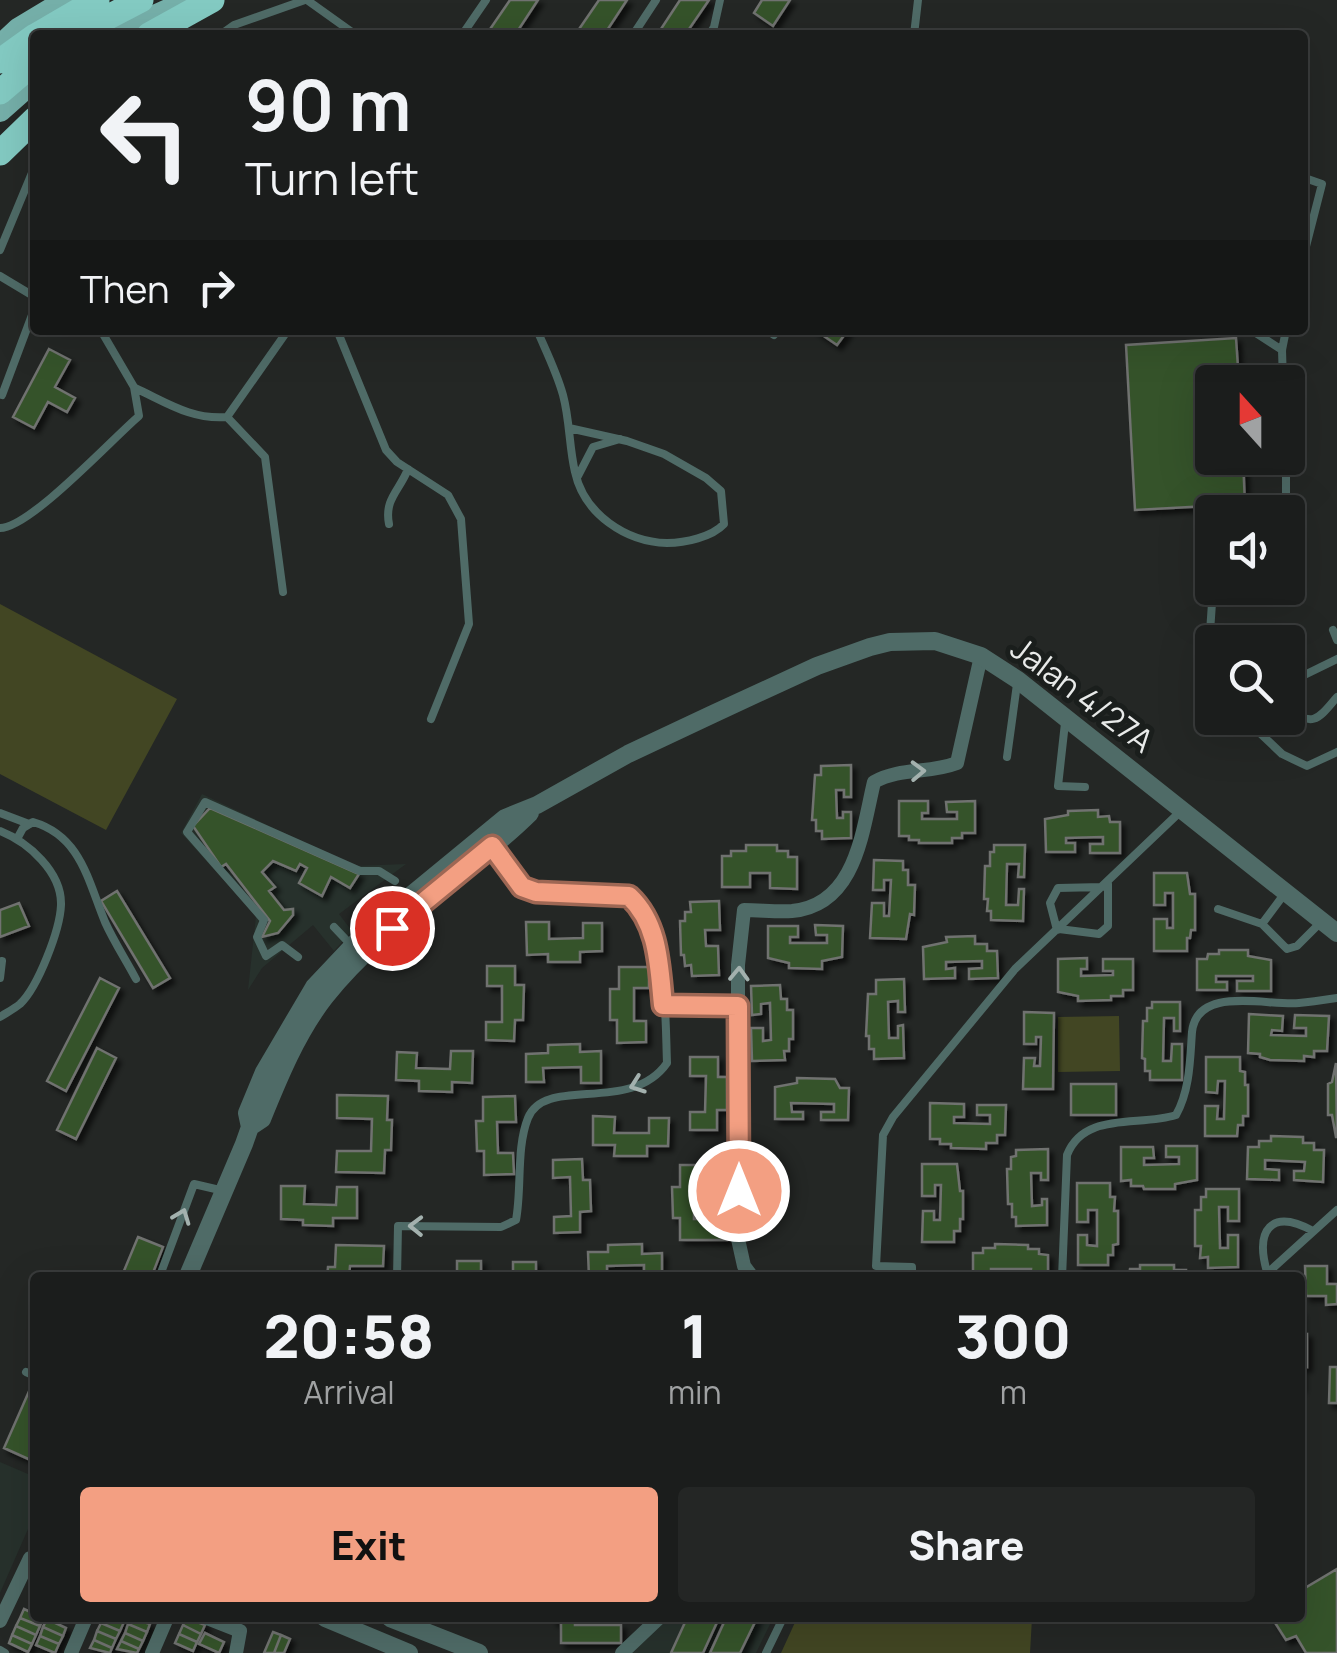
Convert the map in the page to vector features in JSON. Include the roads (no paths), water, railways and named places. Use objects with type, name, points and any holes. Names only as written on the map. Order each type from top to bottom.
[{"type":"highway","points":[[46,30],[97,0]]},
{"type":"highway","points":[[84,30],[141,0]]},
{"type":"highway","points":[[158,30],[212,0]]},
{"type":"highway","points":[[0,61],[30,40]]},
{"type":"highway","points":[[0,92],[30,66]]},
{"type":"highway","points":[[0,153],[30,124]]},
{"type":"main road","points":[[0,46],[18,29],[66,0]]},
{"type":"main road","points":[[123,30],[190,0]]},
{"type":"main road","points":[[0,111],[30,84]]},
{"type":"street","name":"Jalan 4/27A","points":[[190,1272],[250,1127],[262,1119],[312,1015],[357,951],[478,838],[505,818],[537,806],[628,754],[858,650],[890,642],[935,641],[981,656],[1018,680],[1337,933]]},
{"type":"street","points":[[748,1272],[738,1239],[738,965],[744,910],[794,911],[824,902],[842,887],[852,864],[874,782],[889,774],[938,770],[958,763],[981,656]]},
{"type":"street","name":"Jalan 4/27A","points":[[357,951],[392,928],[537,806]]},
{"type":"street","points":[[0,1622],[30,1562]]},
{"type":"street","points":[[72,1653],[84,1622]]},
{"type":"street","points":[[152,1653],[165,1622]]},
{"type":"street","points":[[217,1622],[240,1631],[236,1653]]},
{"type":"street","points":[[335,1622],[406,1652],[412,1626]]},
{"type":"street","points":[[401,1622],[479,1653]]},
{"type":"street","points":[[622,1653],[655,1622]]},
{"type":"lane","points":[[228,30],[306,0],[349,30]]},
{"type":"lane","points":[[465,30],[486,0]]},
{"type":"lane","points":[[635,30],[656,0]]},
{"type":"lane","points":[[711,30],[720,0]]},
{"type":"lane","points":[[915,30],[918,0]]},
{"type":"lane","points":[[0,250],[30,178]]},
{"type":"lane","points":[[1308,179],[1322,184],[1308,239]]},
{"type":"lane","points":[[0,276],[30,294]]},
{"type":"lane","points":[[2,395],[30,320]]},
{"type":"lane","points":[[0,528],[12,528],[62,488],[139,416],[134,387],[104,335]]},
{"type":"lane","points":[[227,417],[284,335]]},
{"type":"lane","points":[[339,335],[386,450],[448,494],[461,519],[469,624],[431,719]]},
{"type":"lane","points":[[540,335],[563,395],[578,480],[596,512],[630,535],[674,543],[718,530],[724,524],[721,491],[706,478],[664,454],[570,428]]},
{"type":"lane","points":[[1258,335],[1282,350]]},
{"type":"lane","points":[[1282,365],[1285,335]]},
{"type":"lane","points":[[134,387],[185,414],[227,417]]},
{"type":"lane","points":[[227,417],[264,457],[283,592]]},
{"type":"lane","points":[[578,480],[586,455],[593,447],[620,439]]},
{"type":"lane","points":[[390,524],[386,511],[408,469]]},
{"type":"lane","points":[[1305,674],[1337,660]]},
{"type":"lane","points":[[1007,757],[1018,680]]},
{"type":"lane","points":[[1305,719],[1320,717],[1337,697]]},
{"type":"lane","points":[[1066,718],[1058,786],[1085,787]]},
{"type":"lane","points":[[1262,735],[1282,754],[1307,766],[1337,752]]},
{"type":"lane","points":[[298,957],[282,946],[266,956],[257,937],[264,920],[187,832],[205,802],[360,871],[379,871],[395,881]]},
{"type":"lane","points":[[912,1272],[912,1267],[876,1266],[884,1135],[892,1116],[1003,983],[1182,810]]},
{"type":"lane","points":[[0,813],[44,826],[64,838],[79,856],[105,922],[136,979]]},
{"type":"lane","points":[[17,839],[30,824]]},
{"type":"lane","points":[[0,831],[27,844],[48,866],[61,902],[46,960],[22,1003],[0,1017]]},
{"type":"lane","points":[[397,1272],[398,1226],[501,1227],[516,1220],[528,1116],[541,1102],[556,1096],[605,1095],[639,1087],[657,1078],[667,1063],[658,947],[642,908],[629,896],[536,892],[522,887],[492,846]]},
{"type":"lane","points":[[1058,929],[1050,903],[1058,888],[1106,885]]},
{"type":"lane","points":[[1058,929],[1105,932],[1106,885]]},
{"type":"lane","points":[[1262,924],[1285,893]]},
{"type":"lane","points":[[1218,909],[1262,924],[1292,950],[1322,921]]},
{"type":"lane","points":[[334,927],[357,951]]},
{"type":"lane","points":[[0,978],[2,961]]},
{"type":"lane","points":[[1062,1272],[1067,1155],[1072,1141],[1104,1124],[1158,1121],[1176,1115],[1188,1082],[1194,1020],[1203,1008],[1220,1002],[1298,1004],[1337,998]]},
{"type":"lane","points":[[663,1005],[738,1006]]},
{"type":"lane","points":[[161,1272],[194,1184],[226,1191]]},
{"type":"lane","points":[[1268,1272],[1337,1210]]},
{"type":"lane","points":[[1265,1272],[1261,1246],[1268,1229],[1288,1222],[1314,1231]]},
{"type":"lane","points":[[766,1653],[781,1622]]}]
